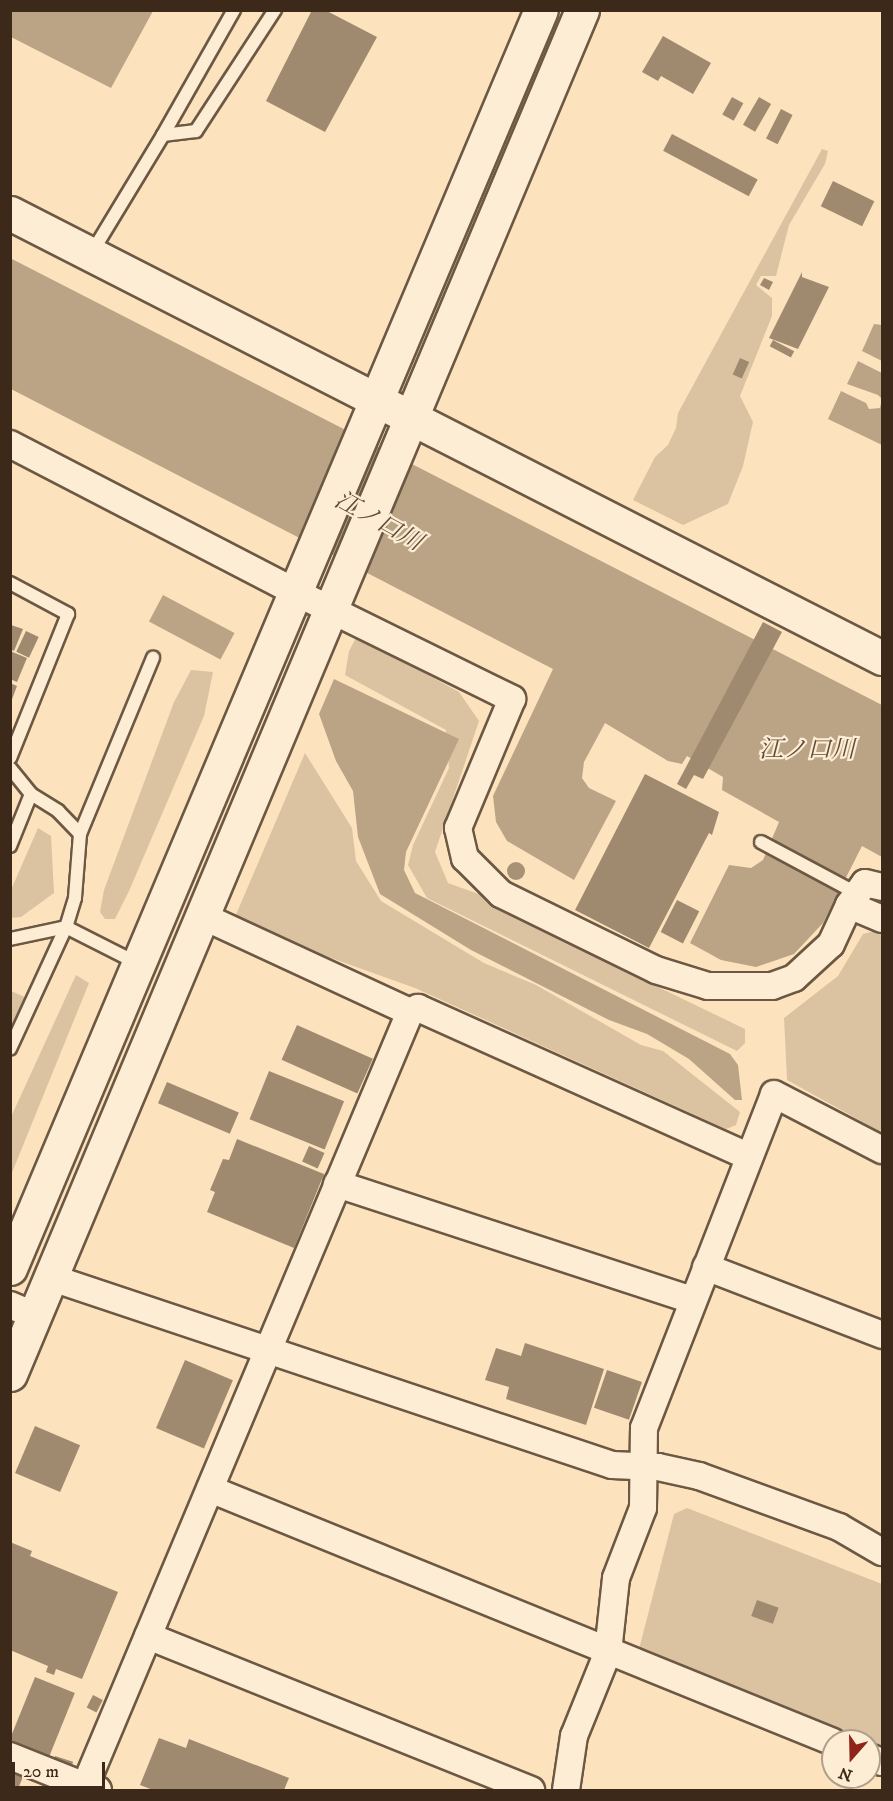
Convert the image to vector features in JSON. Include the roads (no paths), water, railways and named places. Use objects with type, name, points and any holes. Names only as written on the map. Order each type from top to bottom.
[{"type":"street","points":[[10,1268],[300,587],[541,10]]},
{"type":"street","points":[[10,1374],[23,1310],[52,1278],[200,915],[582,10]]},
{"type":"street","points":[[10,213],[91,255],[373,412],[882,658]]},
{"type":"street","points":[[10,444],[333,603],[512,699],[458,828],[465,858],[501,894],[656,970],[708,986],[747,988],[772,986],[794,978],[811,965],[831,944],[851,895],[865,883],[882,887]]},
{"type":"street","points":[[851,895],[882,919]]},
{"type":"street","points":[[200,915],[410,1012]]},
{"type":"street","points":[[10,1756],[91,1788],[148,1636],[266,1350],[410,1012],[418,1008],[748,1156]]},
{"type":"street","points":[[566,1791],[574,1736],[608,1652],[616,1578],[643,1508],[644,1428],[691,1300],[774,1094],[882,1150]]},
{"type":"street","points":[[337,1184],[691,1300]]},
{"type":"street","points":[[706,1267],[882,1335]]},
{"type":"street","points":[[52,1278],[612,1465],[645,1467],[699,1476],[839,1527],[882,1552]]},
{"type":"street","points":[[210,1489],[821,1737]]},
{"type":"street","points":[[148,1636],[531,1791]]},
{"type":"lane","points":[[91,255],[234,10]]},
{"type":"lane","points":[[163,135],[196,131],[274,10]]},
{"type":"lane","points":[[10,583],[68,614],[10,758]]},
{"type":"lane","points":[[10,1049],[66,927],[75,898],[80,834],[153,658]]},
{"type":"lane","points":[[10,768],[31,794],[58,811],[80,834]]},
{"type":"lane","points":[[10,846],[31,794]]},
{"type":"lane","points":[[761,842],[851,895]]},
{"type":"lane","points":[[10,939],[66,927],[138,963]]},
{"type":"water","points":[[10,11],[153,11],[111,88],[11,37]]},
{"type":"water","name":"江ノ口川","points":[[10,258],[882,705],[882,857],[862,846],[823,923],[794,954],[756,967],[721,960],[690,943],[729,865],[751,868],[763,860],[779,822],[722,790],[723,777],[687,756],[682,764],[668,761],[605,723],[584,762],[582,778],[589,788],[616,801],[574,880],[507,841],[496,822],[493,796],[553,669],[11,389]]},
{"type":"water","points":[[874,324],[882,325],[882,361],[862,351]]},
{"type":"water","points":[[858,361],[882,373],[882,399],[878,395],[847,384]]},
{"type":"water","points":[[841,391],[866,403],[869,409],[880,408],[882,399],[882,445],[828,419]]},
{"type":"water","points":[[163,595],[235,633],[220,660],[149,621]]},
{"type":"water","points":[[334,679],[459,739],[406,852],[404,870],[415,893],[730,1054],[738,1065],[742,1100],[735,1100],[689,1059],[647,1034],[609,1020],[471,950],[380,894],[358,837],[353,791],[336,761],[319,714]]}]
